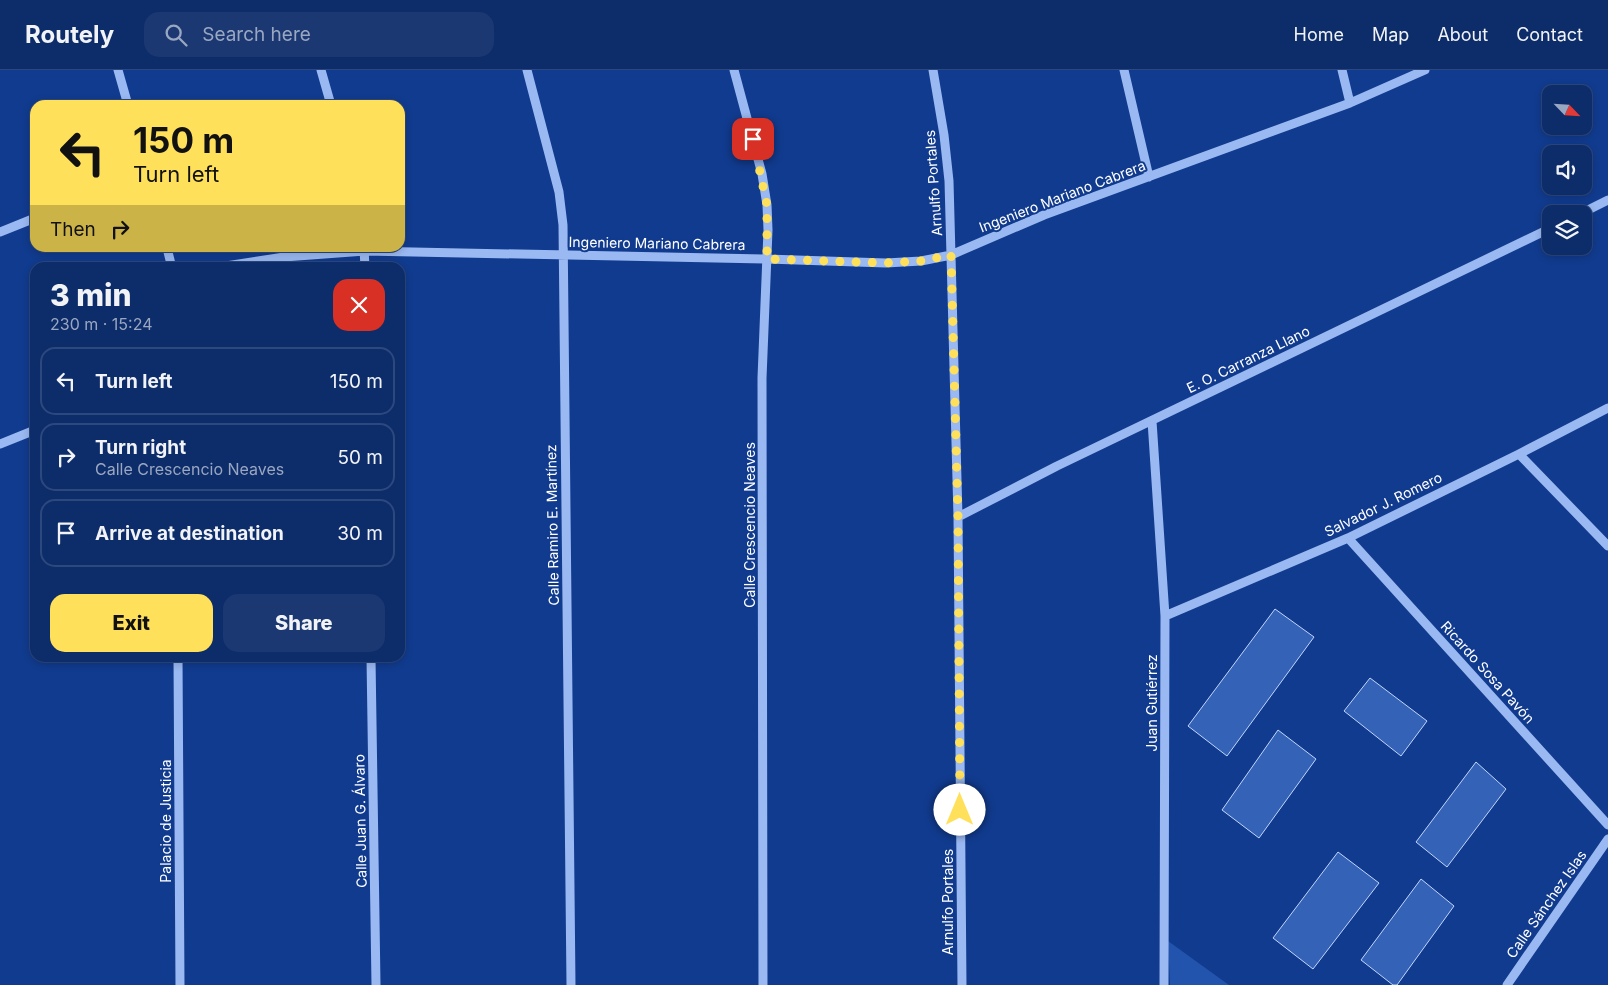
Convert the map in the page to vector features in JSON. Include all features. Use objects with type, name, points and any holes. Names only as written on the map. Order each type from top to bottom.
[{"type":"street","points":[[118,70],[127,100]]},
{"type":"street","points":[[321,70],[329,100]]},
{"type":"street","name":"Calle Ramiro E. Martínez","points":[[527,70],[559,192],[563,225],[571,985]]},
{"type":"street","name":"Calle Crescencio Neaves","points":[[734,70],[744,104],[767,205],[767,259],[762,378],[763,985]]},
{"type":"street","name":"Arnulfo Portales","points":[[933,70],[949,181],[958,517],[962,985]]},
{"type":"street","points":[[1124,70],[1149,176]]},
{"type":"street","points":[[1342,70],[1350,103]]},
{"type":"street","name":"Ingeniero Mariano Cabrera","points":[[405,250],[886,263],[921,261],[951,255],[1044,215],[1350,103],[1425,70]]},
{"type":"street","points":[[1592,208],[1608,200]]},
{"type":"street","points":[[0,232],[30,220]]},
{"type":"street","name":"E. O. Carranza Llano","points":[[958,517],[1058,466],[1542,232]]},
{"type":"street","name":"Ingeniero Mariano Cabrera","points":[[248,262],[284,256],[330,252]]},
{"type":"street","name":"Salvador J. Romero","points":[[1165,616],[1348,538],[1608,408]]},
{"type":"street","name":"Juan Gutiérrez","points":[[1152,421],[1165,616],[1164,985]]},
{"type":"street","points":[[0,444],[30,432]]},
{"type":"street","points":[[1519,454],[1608,546]]},
{"type":"street","name":"Ricardo Sosa Pavón","points":[[1348,538],[1608,824]]},
{"type":"street","name":"Palacio de Justicia","points":[[178,662],[180,985]]},
{"type":"street","name":"Calle Juan G. Álvaro","points":[[371,662],[376,985]]},
{"type":"street","name":"Calle Sánchez Islas","points":[[1507,985],[1608,839]]},
{"type":"shaded area","points":[[1168,941],[1229,985],[1170,985]]},
{"type":"building","points":[[1275,609],[1314,637],[1227,756],[1188,726]]},
{"type":"building","points":[[1370,678],[1427,721],[1401,756],[1344,711]]},
{"type":"building","points":[[1278,730],[1316,759],[1259,838],[1222,810]]},
{"type":"building","points":[[1476,762],[1506,789],[1447,867],[1416,842]]},
{"type":"building","points":[[1338,852],[1379,883],[1313,969],[1273,938]]},
{"type":"building","points":[[1421,879],[1454,906],[1397,985],[1393,985],[1361,960]]},
{"type":"route","points":[[753,139],[762,174],[767,205],[767,259],[886,263],[921,261],[951,255],[958,517],[960,810]]}]
